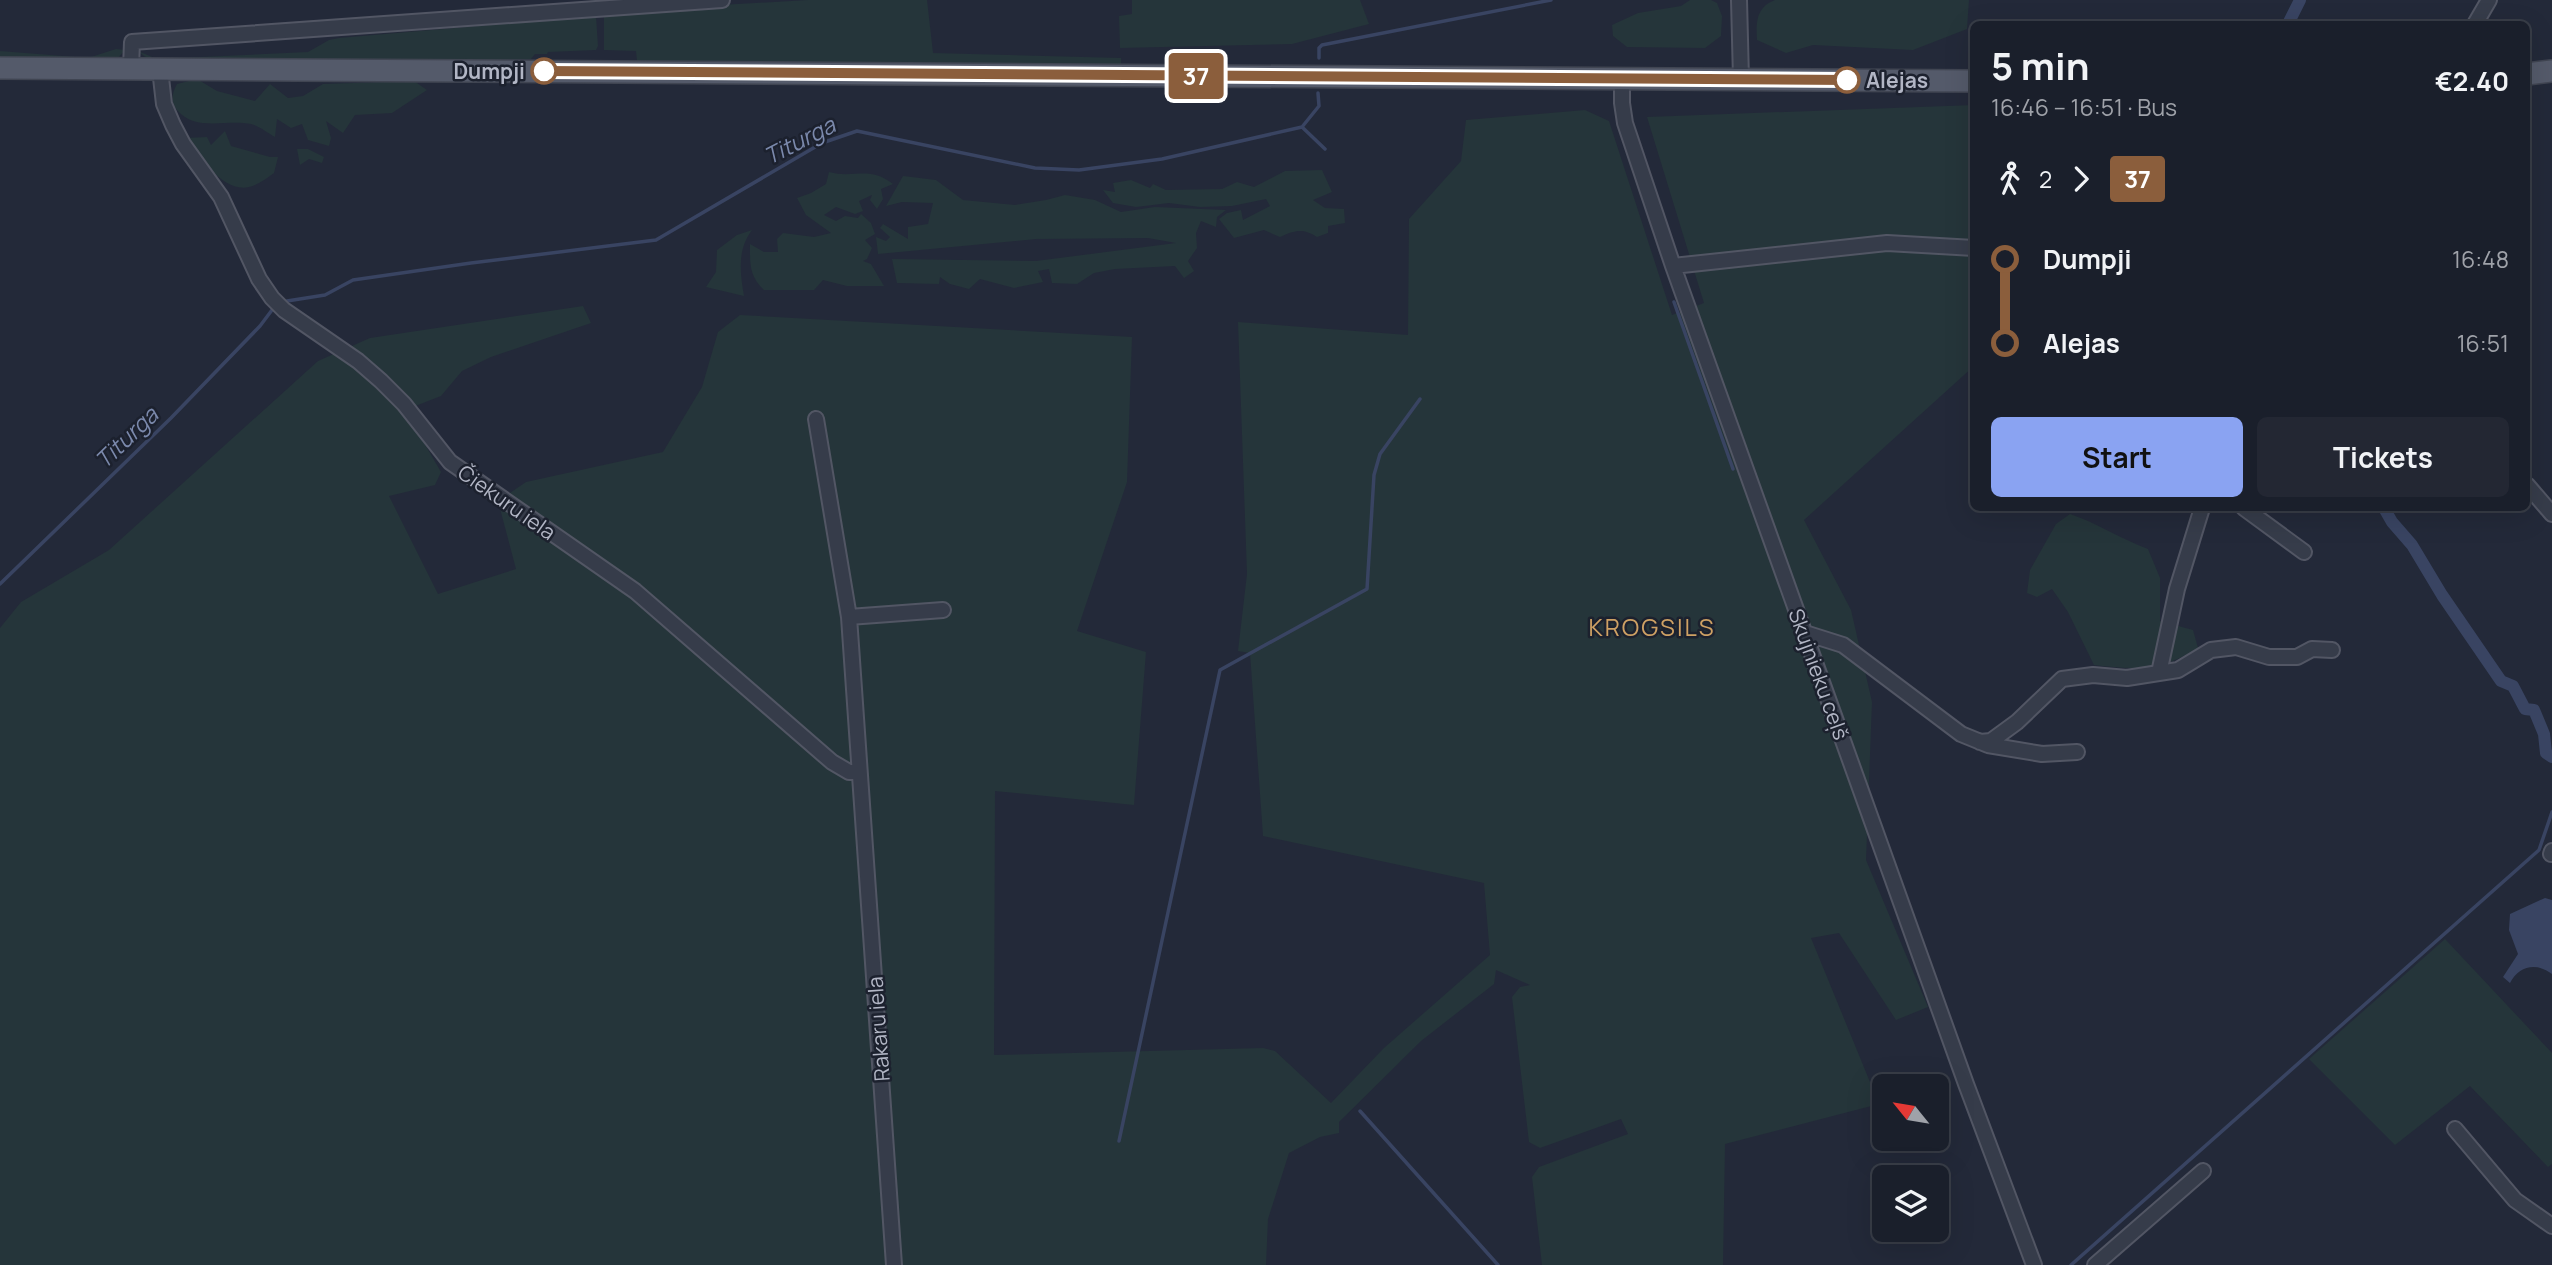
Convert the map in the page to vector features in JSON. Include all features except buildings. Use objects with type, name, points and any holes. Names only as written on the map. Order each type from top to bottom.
[{"type":"main road","points":[[0,68],[1970,81]]},
{"type":"main road","points":[[2530,74],[2552,71]]},
{"type":"street","points":[[131,68],[132,42],[722,0]]},
{"type":"street","points":[[1739,0],[1741,79]]},
{"type":"street","points":[[2478,21],[2489,0]]},
{"type":"street","name":"Čiekuru iela","points":[[160,69],[164,104],[173,125],[183,144],[221,197],[259,279],[278,304],[358,360],[404,404],[450,462],[635,591],[832,762],[849,772],[858,772]]},
{"type":"street","name":"Skujnieku ceļš","points":[[1622,79],[1625,123],[1673,266],[1966,1084],[2034,1265]]},
{"type":"street","points":[[1673,266],[1887,243],[1970,248]]},
{"type":"street","name":"Rakaru iela","points":[[816,419],[849,617],[894,1265]]},
{"type":"street","points":[[2530,488],[2552,514]]},
{"type":"street","points":[[2159,673],[2176,589],[2201,511]]},
{"type":"street","points":[[2248,511],[2304,552]]},
{"type":"street","points":[[849,617],[943,610]]},
{"type":"street","points":[[1805,633],[1843,645],[1961,734],[1980,742],[2042,754],[2077,752]]},
{"type":"street","points":[[1980,742],[1991,741],[2017,722],[2062,679],[2093,675],[2127,678],[2178,670],[2211,650],[2236,647],[2269,657],[2297,657],[2312,649],[2332,650]]},
{"type":"street","points":[[2455,1129],[2515,1200],[2552,1226]]},
{"type":"street","points":[[2095,1265],[2203,1171]]},
{"type":"shaded area","points":[[808,0],[927,0],[933,53],[1121,58],[1121,64],[637,61],[636,51],[604,50],[604,15],[664,13],[668,8]]},
{"type":"shaded area","points":[[1132,0],[1360,0],[1369,24],[1292,44],[1120,48],[1119,16],[1132,14]]},
{"type":"shaded area","points":[[1690,0],[1711,0],[1717,3],[1722,16],[1721,36],[1705,48],[1627,47],[1613,36],[1612,25],[1638,13],[1681,6]]},
{"type":"shaded area","points":[[1775,0],[1969,0],[1967,29],[1913,50],[1813,45],[1786,53],[1757,40],[1757,22],[1761,11]]},
{"type":"shaded area","points":[[596,16],[596,50],[548,52],[535,54],[531,59],[439,62],[149,60],[138,51],[157,59],[308,52],[329,40],[339,38]]},
{"type":"shaded area","points":[[116,49],[125,50],[117,59],[0,59],[0,51],[88,58]]},
{"type":"shaded area","points":[[197,79],[217,91],[255,101],[270,84],[288,98],[303,96],[323,84],[414,81],[427,90],[392,113],[355,115],[343,133],[326,121],[331,138],[329,146],[308,140],[302,124],[291,128],[277,119],[275,137],[251,124],[202,123],[184,117],[173,104],[174,91],[177,84]]},
{"type":"shaded area","points":[[1970,105],[1970,370],[1804,520],[1851,610],[1872,702],[1866,860],[1928,1007],[1896,1020],[1839,933],[1811,938],[1872,1087],[1872,1106],[1725,1144],[1723,1265],[1542,1265],[1532,1177],[1539,1167],[1628,1134],[1621,1119],[1540,1148],[1529,1142],[1512,997],[1520,987],[1530,985],[1496,970],[1494,984],[1421,1041],[1339,1122],[1339,1133],[1320,1137],[1289,1153],[1268,1219],[1266,1265],[0,1265],[0,628],[21,602],[109,550],[318,361],[370,338],[583,306],[591,323],[491,357],[462,371],[441,396],[405,410],[441,472],[435,485],[389,496],[438,594],[516,569],[498,501],[526,482],[663,452],[702,387],[718,332],[740,315],[1132,337],[1127,482],[1077,631],[1146,652],[1134,805],[995,791],[994,1055],[1263,1048],[1275,1051],[1331,1103],[1384,1048],[1490,955],[1484,883],[1263,836],[1250,653],[1238,651],[1247,574],[1238,322],[1408,335],[1409,219],[1461,161],[1466,120],[1585,110],[1609,121],[1672,315],[1704,303],[1647,117]]},
{"type":"shaded area","points":[[225,131],[231,146],[278,157],[274,173],[249,187],[230,184],[213,172],[186,138],[207,137],[211,145]]},
{"type":"shaded area","points":[[297,149],[308,149],[324,157],[322,163],[309,159],[300,165]]},
{"type":"shaded area","points":[[1322,170],[1332,192],[1313,200],[1325,208],[1344,209],[1345,223],[1328,226],[1328,233],[1317,237],[1299,231],[1280,237],[1264,230],[1234,238],[1219,219],[1227,213],[1241,210],[1243,220],[1270,206],[1266,199],[1232,206],[1200,207],[1169,203],[1136,207],[1113,203],[1103,190],[1115,192],[1113,183],[1131,180],[1150,188],[1153,184],[1166,190],[1222,189],[1237,182],[1254,187],[1285,171]]},
{"type":"shaded area","points":[[829,172],[876,175],[893,184],[881,189],[883,199],[877,209],[870,200],[872,195],[859,201],[863,211],[855,214],[836,207],[824,215],[836,221],[845,216],[858,218],[861,214],[871,223],[875,234],[865,240],[872,248],[867,259],[863,261],[871,264],[884,286],[847,286],[823,280],[814,290],[764,290],[753,275],[750,244],[764,252],[778,252],[777,239],[783,233],[814,237],[831,233],[806,215],[797,198],[826,184]]},
{"type":"shaded area","points":[[903,176],[936,180],[963,200],[1015,205],[1065,195],[1095,200],[1121,212],[1155,207],[1226,210],[1217,217],[1216,227],[1201,221],[1196,233],[1197,248],[1188,261],[1194,271],[1184,278],[1175,266],[1115,269],[1094,273],[1077,284],[1052,283],[1049,269],[1038,271],[1043,282],[1014,288],[980,279],[969,289],[950,284],[940,277],[939,284],[897,283],[892,259],[1036,261],[1176,243],[1148,238],[1036,239],[878,254],[876,237],[886,241],[890,237],[880,228],[883,224],[908,239],[908,227],[928,224],[933,203],[902,202],[886,206]]},
{"type":"shaded area","points":[[752,230],[742,253],[744,296],[706,287],[716,272],[717,250],[737,235]]},
{"type":"shaded area","points":[[2070,514],[2148,549],[2160,578],[2160,621],[2193,630],[2198,648],[2172,661],[2148,667],[2094,665],[2068,612],[2052,589],[2037,597],[2027,593],[2030,570],[2056,524]]},
{"type":"shaded area","points":[[2445,939],[2552,1053],[2552,1164],[2548,1167],[2470,1086],[2395,1145],[2309,1059]]},
{"type":"water","points":[[2545,898],[2552,900],[2552,974],[2540,968],[2528,968],[2518,973],[2510,983],[2503,977],[2518,954],[2509,930],[2510,914]]},
{"type":"waterway","name":"Titurga","points":[[1319,58],[1319,48],[1322,45],[1551,0]]},
{"type":"waterway","points":[[2290,21],[2300,0]]},
{"type":"waterway","name":"Titurga","points":[[287,301],[325,295],[353,280],[656,240],[822,143],[857,131],[1035,168],[1079,170],[1162,159],[1302,127],[1319,106],[1318,93]]},
{"type":"waterway","points":[[1302,127],[1325,149]]},
{"type":"waterway","points":[[1674,302],[1733,469]]},
{"type":"waterway","name":"Titurga","points":[[0,584],[171,418],[260,326],[272,310]]},
{"type":"waterway","points":[[1119,1141],[1220,670],[1367,589],[1374,475],[1380,454],[1420,399]]},
{"type":"waterway","points":[[2386,511],[2412,545],[2442,595],[2501,681],[2513,686],[2525,709],[2534,710],[2544,734],[2546,753],[2552,757]]},
{"type":"waterway","points":[[2071,1265],[2539,850],[2552,812]]},
{"type":"waterway","points":[[1360,1111],[1498,1265]]},
{"type":"bus line","name":"37","points":[[544,71],[1847,80]]},
{"type":"place","name":"Dumpji","points":[[544,71]]},
{"type":"place","name":"Alejas","points":[[1847,80]]},
{"type":"district","name":"KROGSILS","points":[[1652,626]]}]
